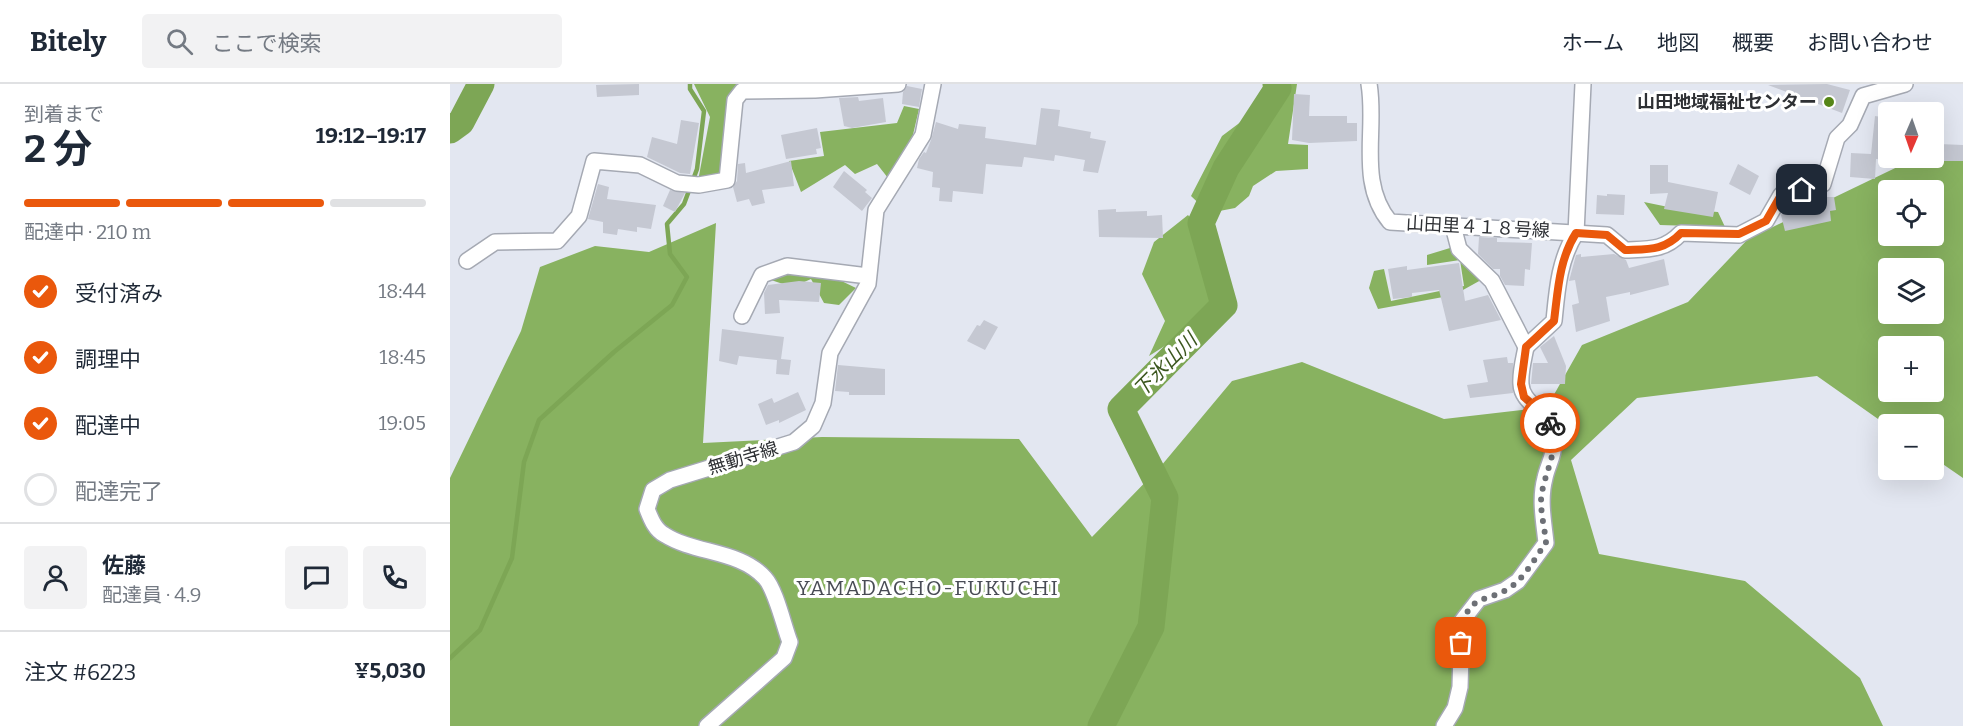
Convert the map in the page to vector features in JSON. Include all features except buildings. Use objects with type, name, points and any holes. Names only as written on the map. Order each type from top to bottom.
[{"type":"street","points":[[466,261],[495,242],[557,241],[579,216],[594,162],[640,165],[681,183],[699,185],[727,180],[735,100],[742,91],[816,90],[898,84]]},
{"type":"street","name":"無動寺線","points":[[707,726],[784,658],[790,642],[767,580],[756,570],[735,559],[664,535],[654,526],[647,509],[652,490],[670,480],[795,442],[813,426],[823,403],[830,353],[868,284],[876,210],[923,135],[933,84]]},
{"type":"street","name":"山田里４１８号線","points":[[1369,84],[1370,170],[1381,210],[1390,222],[1539,229],[1607,235],[1625,250],[1651,249],[1671,244],[1681,233],[1739,234],[1766,221],[1781,195],[1823,184],[1838,138],[1850,125],[1863,96],[1905,85]]},
{"type":"street","points":[[1526,347],[1554,321],[1558,283],[1566,249],[1576,233],[1583,84]]},
{"type":"street","points":[[1444,726],[1455,708],[1460,687],[1462,621],[1479,599],[1505,590],[1518,581],[1546,543],[1541,501],[1544,480],[1554,445],[1552,427],[1545,415],[1524,397],[1521,384],[1526,347],[1492,281],[1459,249],[1453,226]]},
{"type":"street","points":[[742,316],[762,275],[788,266],[868,276]]},
{"type":"green space","points":[[694,84],[736,84],[722,176],[698,181],[710,117]]},
{"type":"green space","points":[[1265,84],[1297,84],[1288,144],[1308,145],[1308,169],[1276,171],[1253,186],[1249,196],[1235,208],[1209,213],[1191,196],[1222,136],[1242,121]]},
{"type":"green space","points":[[904,106],[919,109],[912,139],[888,178],[877,164],[855,174],[845,165],[801,192],[789,161],[824,156],[820,132],[897,123]]},
{"type":"green space","points":[[1944,152],[1963,155],[1963,478],[1944,465],[1944,414],[1878,414],[1878,419],[1817,376],[1637,398],[1571,460],[1599,554],[1745,581],[1860,678],[1883,726],[450,726],[450,478],[521,331],[540,267],[595,246],[649,252],[716,223],[703,443],[822,437],[1019,439],[1092,537],[1161,466],[1232,381],[1302,362],[1444,419],[1547,407],[1582,345],[1688,302],[1748,239],[1895,168],[1944,168]]},
{"type":"green space","points":[[1644,202],[1678,209],[1718,212],[1725,227],[1660,225]]},
{"type":"green space","points":[[1188,215],[1217,253],[1232,303],[1149,356],[1165,321],[1142,274],[1154,242]]},
{"type":"green space","points":[[1450,248],[1481,280],[1454,295],[1378,309],[1369,288],[1374,271],[1384,269],[1391,301],[1464,286],[1460,260],[1427,265],[1427,255]]},
{"type":"green space","points":[[785,270],[827,274],[856,288],[839,305],[824,303],[811,279],[784,291],[783,284],[765,278]]},
{"type":"waterway","points":[[450,130],[461,122],[481,84]]},
{"type":"waterway","points":[[450,658],[480,630],[512,558],[524,462],[539,420],[614,352],[672,305],[687,277],[670,254],[667,224],[684,204],[697,169],[704,111],[690,89],[690,84]]},
{"type":"waterway","name":"下氷山川","points":[[1101,726],[1151,627],[1165,498],[1121,409],[1224,305],[1201,223],[1226,168],[1278,88],[1276,84]]},
{"type":"way so far","points":[[1461,643],[1462,621],[1479,599],[1505,590],[1518,581],[1546,543],[1541,501],[1544,480],[1554,445],[1550,423]]},
{"type":"place","name":"山田地域福祉センター","points":[[1829,102]]},
{"type":"district","name":"YAMADACHO-FUKUCHI","points":[[928,588]]},
{"type":"route","points":[[1550,423],[1545,415],[1524,397],[1521,384],[1526,347],[1554,321],[1558,283],[1566,249],[1576,233],[1607,235],[1625,250],[1651,249],[1671,244],[1681,233],[1739,234],[1766,221],[1781,195],[1802,190]]}]
